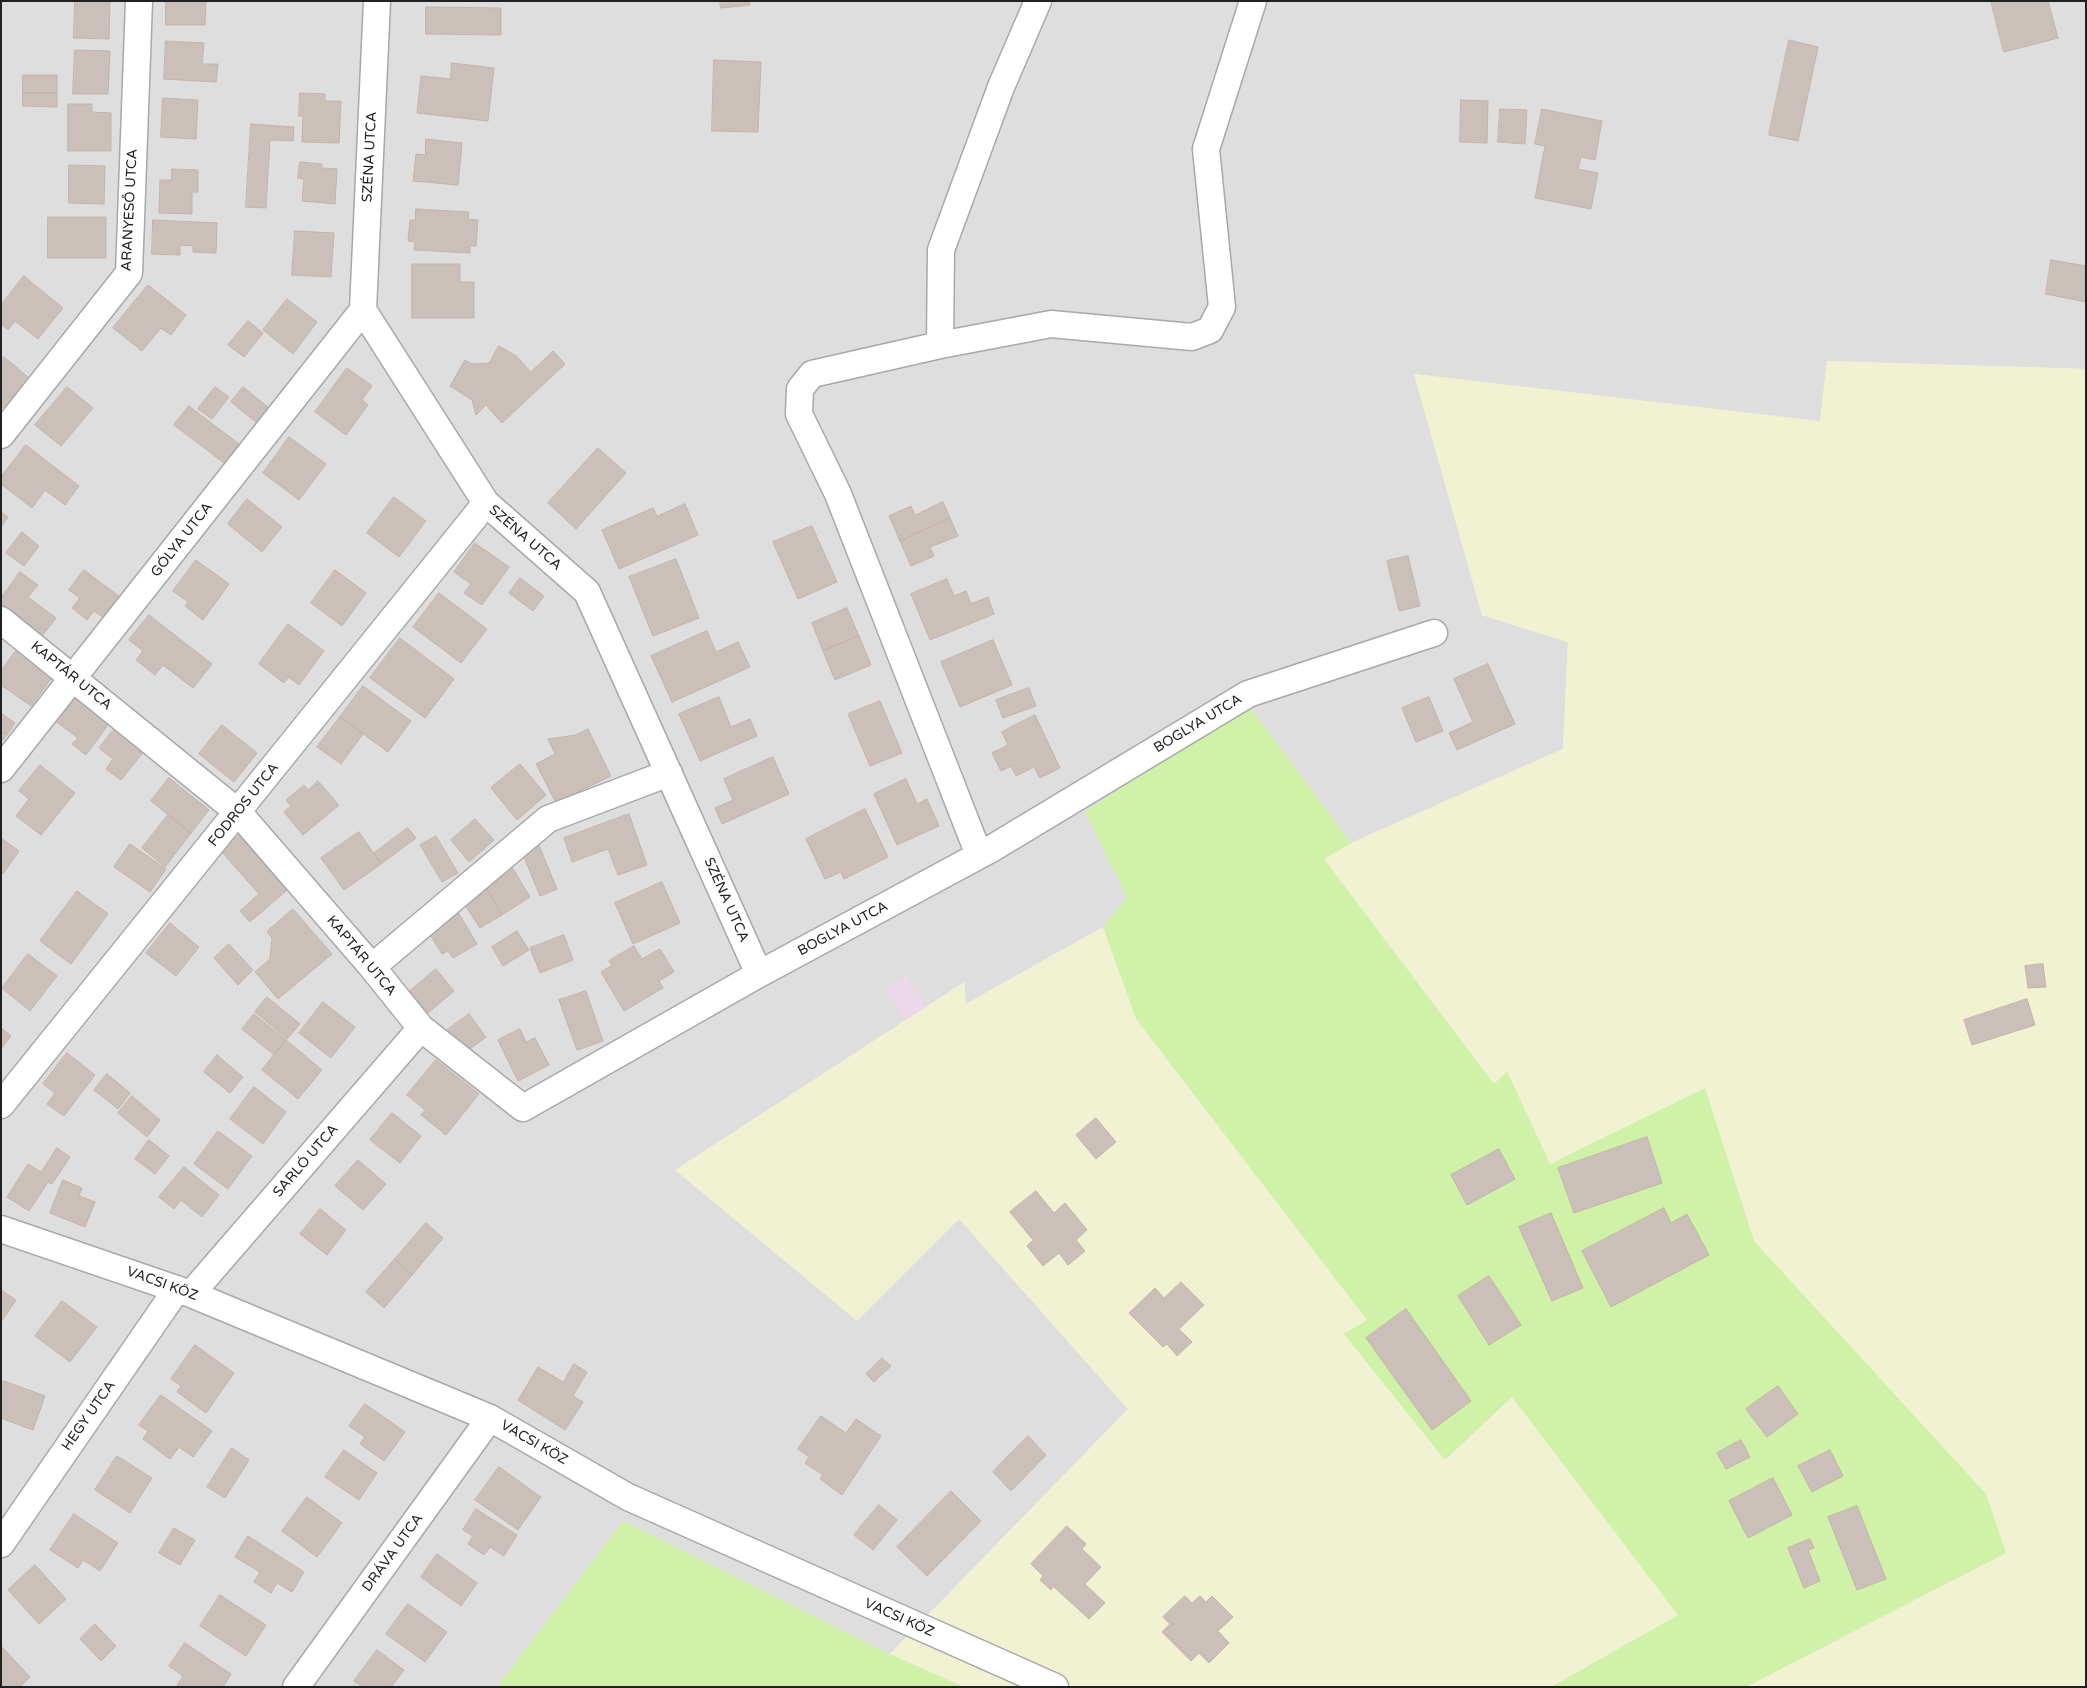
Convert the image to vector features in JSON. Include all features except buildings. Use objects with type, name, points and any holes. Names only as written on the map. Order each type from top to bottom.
[{"type":"street","name":"ARANYESŐ UTCA","points":[[1,435],[129,273],[139,1]]},
{"type":"street","name":"SZÉNA UTCA","points":[[377,1],[363,310],[486,503],[587,592],[759,974]]},
{"type":"street","points":[[940,345],[941,250],[1001,87],[1038,1]]},
{"type":"street","points":[[980,855],[838,494],[799,414],[800,389],[812,374],[940,345],[1050,324],[1192,337],[1210,330],[1222,307],[1206,149],[1253,1]]},
{"type":"street","name":"GÓLYA UTCA","points":[[1,769],[363,310]]},
{"type":"street","name":"FODROS UTCA","points":[[1,1106],[486,503]]},
{"type":"street","name":"KAPTÁR UTCA","points":[[1,620],[238,812],[372,967],[421,1028],[523,1108],[759,974]]},
{"type":"street","name":"BOGLYA UTCA","points":[[759,974],[980,855],[1248,694],[1434,633]]},
{"type":"street","points":[[372,967],[548,819],[669,773]]},
{"type":"street","name":"SARLÓ UTCA","points":[[184,1291],[421,1028]]},
{"type":"street","name":"VACSI KÖZ","points":[[1,1229],[184,1291],[490,1418],[628,1496],[1055,1687]]},
{"type":"street","name":"HEGY UTCA","points":[[1,1544],[184,1291]]},
{"type":"street","name":"DRÁVA UTCA","points":[[296,1687],[490,1418]]},
{"type":"shaded area","points":[[1,1],[2086,1],[2086,369],[1827,361],[1820,422],[1414,374],[1482,615],[1568,642],[1563,749],[1351,843],[1247,703],[1127,898],[1103,927],[966,1004],[964,982],[959,1218],[1128,1409],[890,1654],[623,1521],[497,1687],[1,1687]]},
{"type":"shaded area","points":[[906,975],[931,1014],[910,1028],[885,989]]},
{"type":"green space","points":[[1827,361],[2086,369],[2086,1687],[1746,1687],[2006,1553],[1986,1494],[1754,1241],[1705,1088],[1550,1165],[1507,1071],[1494,1084],[1324,859],[1351,843],[1563,749],[1568,642],[1482,615],[1414,374],[1820,421]]},
{"type":"green space","points":[[1247,703],[1351,843],[1324,859],[1494,1084],[1507,1071],[1550,1164],[1705,1088],[1754,1241],[1986,1494],[2006,1553],[1746,1687],[1551,1687],[1678,1615],[1512,1397],[1445,1460],[1344,1334],[1367,1320],[1136,1019],[1103,927],[1127,897],[1085,812]]},
{"type":"green space","points":[[1103,927],[1136,1020],[1367,1320],[1345,1335],[1446,1460],[1512,1397],[1678,1615],[1551,1687],[964,1687],[890,1654],[1128,1409],[959,1219],[857,1321],[675,1170],[964,982],[966,1004]]},
{"type":"green space","points":[[623,1521],[890,1654],[964,1687],[497,1687]]}]
